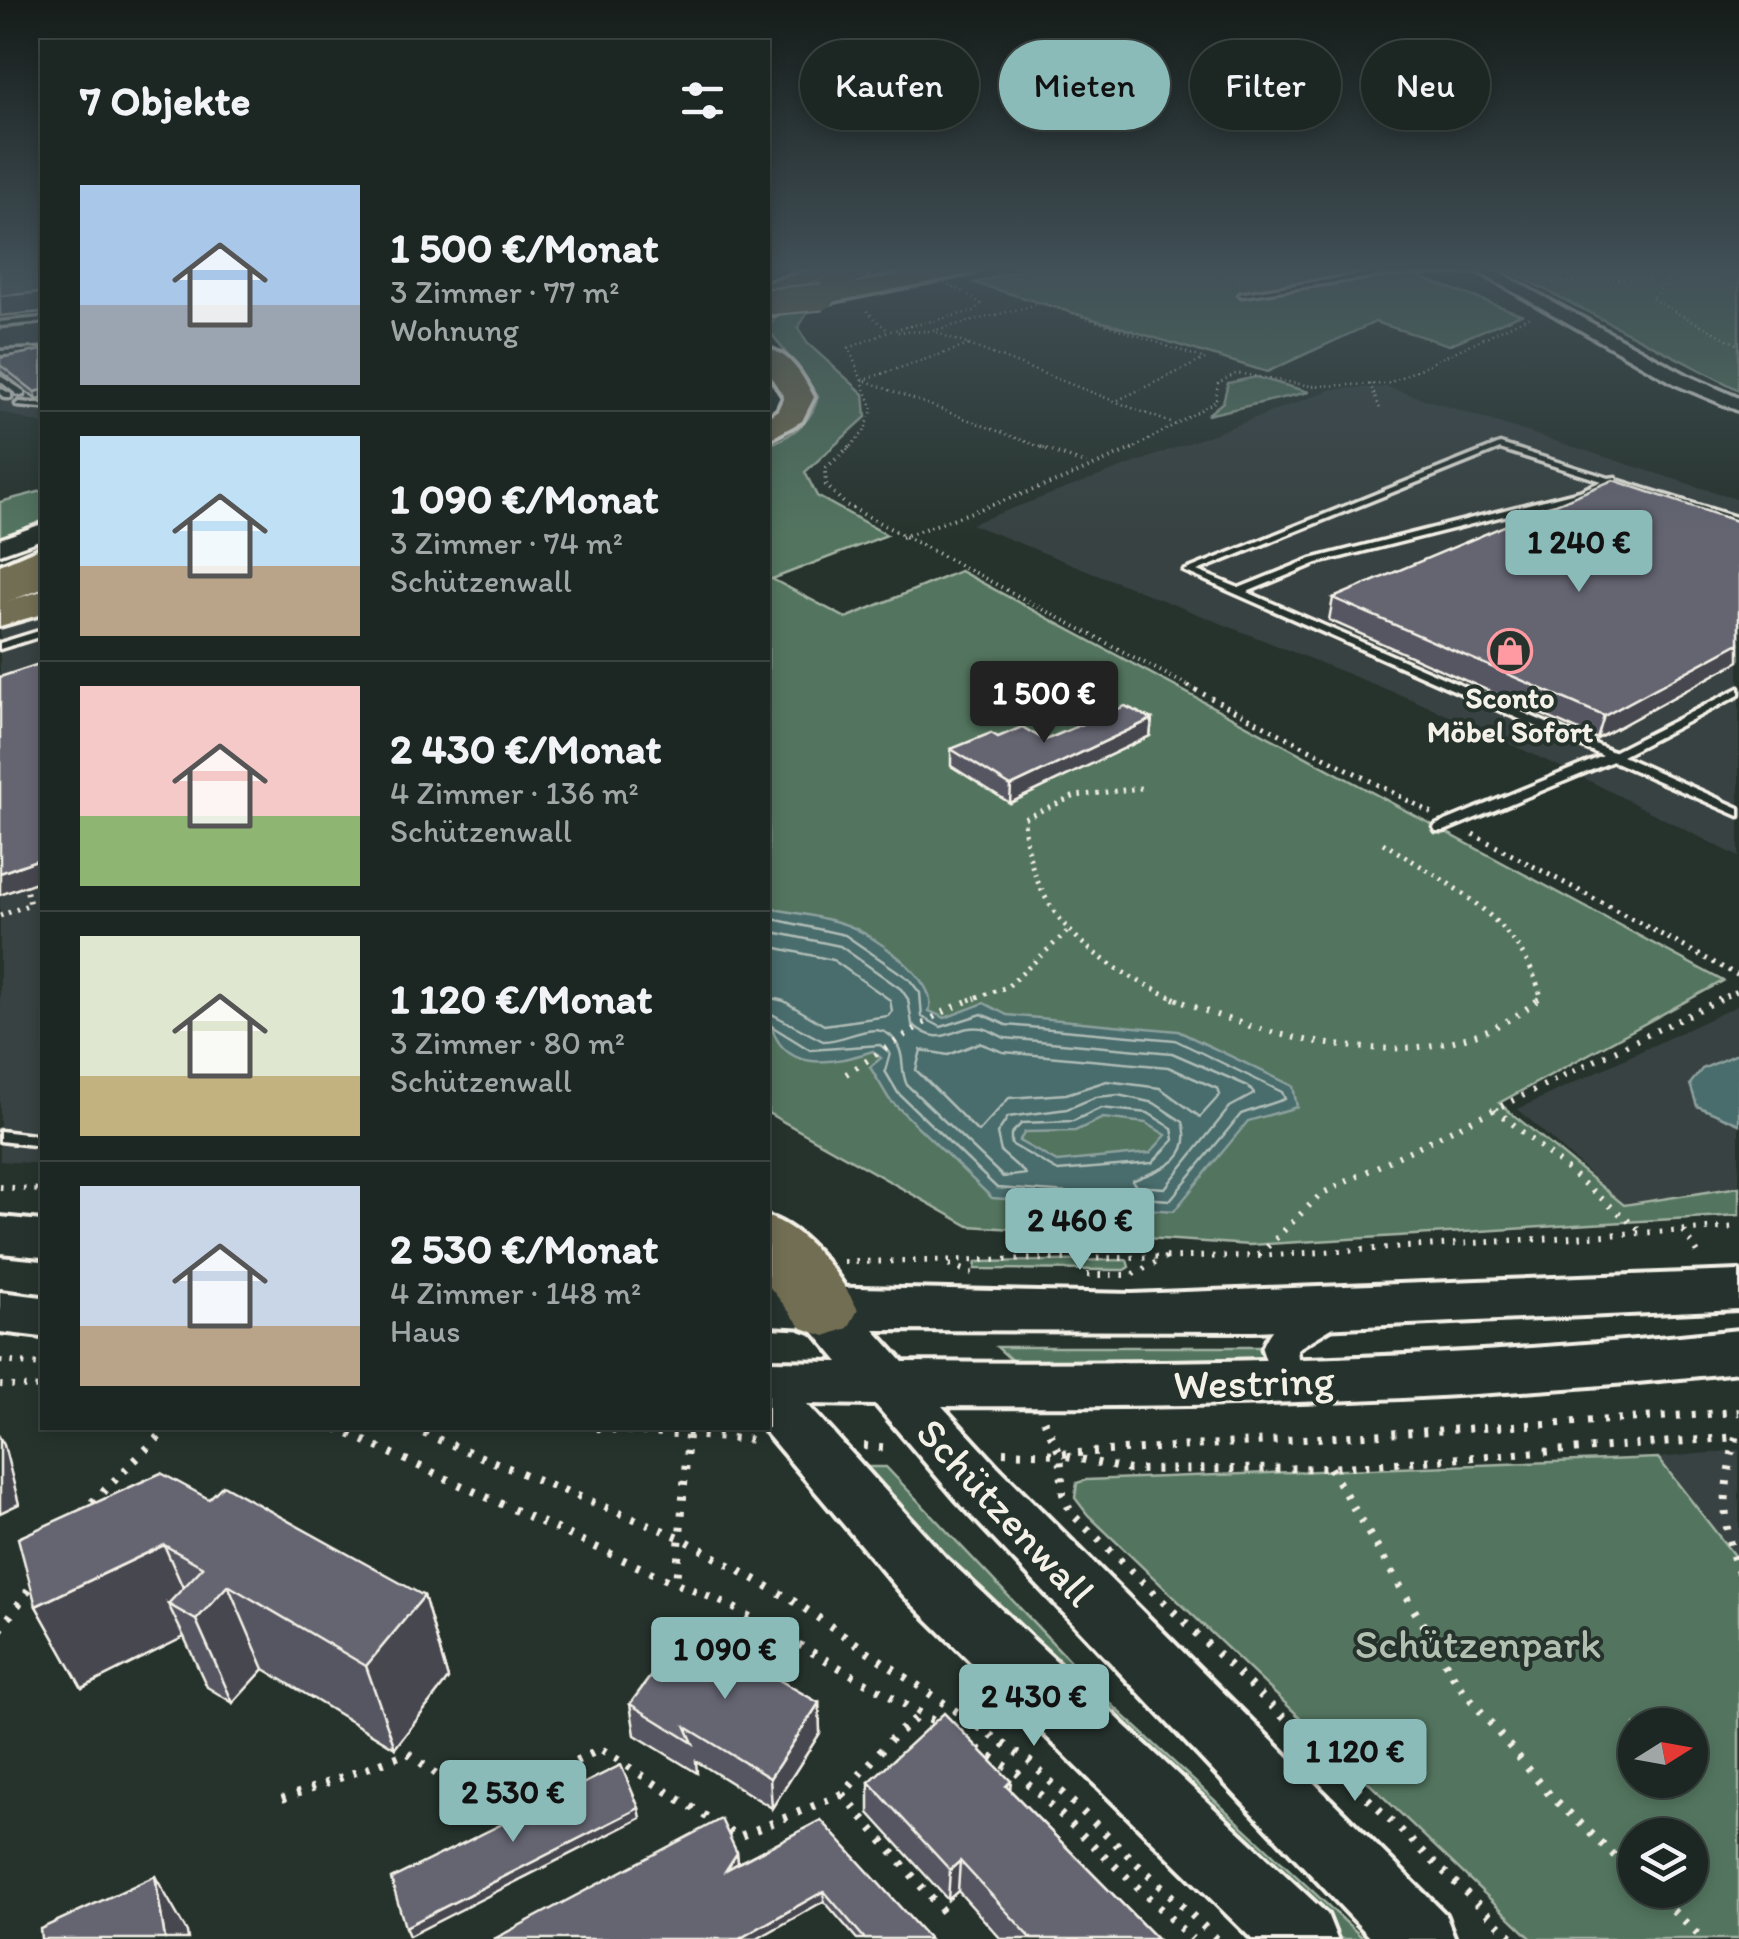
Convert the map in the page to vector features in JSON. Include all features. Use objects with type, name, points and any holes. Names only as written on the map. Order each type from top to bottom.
[{"type":"highway","points":[[770,358],[789,377],[799,397],[791,415],[770,430]]},
{"type":"highway","points":[[0,615],[40,603]]},
{"type":"main road","points":[[0,1236],[40,1239]]},
{"type":"main road","name":"Westring","points":[[786,1279],[962,1314],[1334,1312],[1722,1277]]},
{"type":"main road","name":"Schützenwall","points":[[786,1279],[1220,1738],[1420,1939]]},
{"type":"main road","points":[[0,1312],[40,1318]]},
{"type":"main road","name":"Westring","points":[[770,1382],[1332,1381],[1739,1351]]},
{"type":"main road","points":[[770,1400],[924,1577],[1302,1939]]},
{"type":"street","points":[[1639,356],[1739,405]]},
{"type":"street","points":[[20,570],[40,535]]},
{"type":"street","points":[[1332,1381],[1285,1369],[1277,1357],[1278,1344],[1294,1327],[1334,1312]]},
{"type":"lane","points":[[20,404],[40,404]]},
{"type":"lane","points":[[1739,521],[1500,446],[1189,571],[1739,812]]},
{"type":"lane","points":[[1239,592],[1314,561],[1584,493],[1613,479]]},
{"type":"lane","points":[[0,646],[40,633]]},
{"type":"lane","points":[[1446,825],[1614,756],[1739,691]]},
{"type":"lane","points":[[0,1136],[40,1141]]},
{"type":"path","points":[[851,356],[852,367],[874,404],[871,422],[822,475],[846,505],[1446,825],[1739,976]]},
{"type":"path","points":[[863,380],[934,356]]},
{"type":"path","points":[[999,356],[1179,426]]},
{"type":"path","points":[[1118,400],[1205,359],[1198,356]]},
{"type":"path","points":[[902,537],[1096,468],[1179,426],[1216,400],[1218,382],[1237,373],[1311,386],[1387,384],[1445,356]]},
{"type":"path","points":[[863,380],[1086,464]]},
{"type":"path","points":[[1370,384],[1382,410]]},
{"type":"path","points":[[1141,788],[1076,796],[1024,818],[1026,858],[1068,930],[1104,960],[1146,985],[1278,1034],[1364,1046],[1423,1046],[1466,1041],[1507,1026],[1540,997],[1538,973],[1508,933],[1468,899],[1382,843]]},
{"type":"path","points":[[0,916],[30,904],[25,885]]},
{"type":"path","points":[[846,1074],[919,1030],[940,1010],[1007,987],[1068,930]]},
{"type":"path","points":[[1256,1256],[1321,1194],[1739,990]]},
{"type":"path","points":[[1494,1109],[1644,1234]]},
{"type":"path","points":[[0,1186],[40,1190]]},
{"type":"path","points":[[786,1279],[946,1264],[974,1257],[1256,1256],[1739,1227]]},
{"type":"path","points":[[1684,1231],[1722,1277]]},
{"type":"path","points":[[1073,1275],[1131,1274],[1170,1256]]},
{"type":"path","points":[[946,1264],[977,1275]]},
{"type":"path","points":[[0,1361],[40,1365]]},
{"type":"path","points":[[0,1385],[40,1388]]},
{"type":"path","points":[[1060,1454],[1739,1412]]},
{"type":"path","points":[[74,1521],[99,1490],[166,1430]]},
{"type":"path","points":[[340,1430],[727,1604],[954,1733]]},
{"type":"path","points":[[415,1430],[680,1537],[792,1600],[1029,1761],[1217,1939]]},
{"type":"path","points":[[676,1583],[688,1436]]},
{"type":"path","points":[[1060,1454],[1129,1470],[1330,1468],[1738,1437],[1722,1494],[1722,1534],[1739,1572]]},
{"type":"path","points":[[1060,1454],[1063,1494],[1071,1513],[1514,1939]]},
{"type":"path","points":[[1330,1468],[1458,1684],[1550,1795],[1618,1859]]},
{"type":"path","points":[[0,1630],[44,1567]]},
{"type":"path","points":[[282,1799],[408,1753],[481,1807],[601,1749],[738,1836],[843,1794],[892,1738],[922,1714]]},
{"type":"path","points":[[970,1743],[1017,1772],[1192,1939]]},
{"type":"path","points":[[843,1794],[942,1912]]},
{"type":"path","points":[[1670,1908],[1703,1939]]},
{"type":"shaded area","points":[[0,356],[40,356],[40,423],[0,412]]},
{"type":"shaded area","points":[[1387,387],[1739,500],[1739,857],[1578,775],[1416,701],[971,524],[1333,389]]},
{"type":"shaded area","points":[[40,617],[40,1164],[0,1161],[0,628]]},
{"type":"shaded area","points":[[1739,1005],[1739,1187],[1624,1205],[1518,1109]]},
{"type":"shaded area","points":[[1739,1450],[1739,1562],[1658,1458]]},
{"type":"green space","points":[[789,356],[822,356],[864,394],[866,417],[805,472],[817,496],[887,535],[772,579],[846,618],[960,571],[1723,981],[1499,1103],[1624,1205],[1739,1187],[1739,1215],[1250,1245],[969,1226],[770,1114],[770,444],[800,427],[818,396]]},
{"type":"green space","points":[[1216,356],[1301,356],[1267,372]]},
{"type":"green space","points":[[1674,356],[1739,356],[1739,390]]},
{"type":"green space","points":[[1256,377],[1309,392],[1207,415],[1223,402],[1228,383]]},
{"type":"green space","points":[[40,492],[40,522],[0,539],[0,502]]},
{"type":"green space","points":[[1127,1260],[1129,1267],[1124,1270],[975,1269],[976,1262]]},
{"type":"green space","points":[[997,1347],[1262,1347],[1263,1368],[1019,1367]]},
{"type":"green space","name":"Schützenpark","points":[[1658,1458],[1739,1562],[1739,1939],[1532,1939],[1088,1515],[1075,1498],[1077,1483]]},
{"type":"green space","points":[[862,1467],[886,1467],[1109,1702],[1364,1939],[1341,1939],[908,1525]]},
{"type":"water","points":[[770,908],[844,924],[870,937],[914,972],[930,999],[929,1011],[945,1018],[984,1003],[1007,1015],[1178,1031],[1293,1086],[1297,1107],[1248,1121],[1174,1211],[992,1198],[889,1099],[870,1067],[881,1058],[873,1051],[832,1061],[802,1059],[783,1048],[772,1029]],"holes":[[[1103,1118],[1146,1123],[1166,1135],[1150,1153],[1057,1162],[1019,1141],[1025,1132],[1075,1131]]]},
{"type":"water","points":[[1739,1053],[1739,1124],[1697,1106],[1690,1084],[1702,1069]]},
{"type":"building","points":[[40,356],[40,391],[35,392],[0,365],[0,358]]},
{"type":"building","points":[[1613,480],[1739,522],[1739,643],[1604,716],[1333,598]]},
{"type":"building","points":[[40,664],[40,859],[0,873],[0,677]]},
{"type":"building","points":[[1125,706],[1152,719],[1011,786],[951,749],[991,733],[998,737],[1022,727],[1045,740]]},
{"type":"building","points":[[161,1473],[209,1499],[223,1485],[424,1596],[366,1666],[228,1585],[196,1620],[168,1604],[203,1567],[164,1545],[36,1606],[18,1538]]},
{"type":"building","points":[[687,1627],[819,1703],[770,1778],[686,1727],[693,1743],[630,1704]]},
{"type":"building","points":[[944,1713],[1011,1781],[1006,1786],[1157,1939],[1032,1939],[960,1861],[950,1870],[869,1782]]},
{"type":"building","points":[[621,1765],[639,1808],[405,1927],[391,1879]]},
{"type":"building","points":[[721,1819],[737,1853],[726,1870],[821,1820],[929,1939],[865,1939],[824,1891],[739,1939],[494,1939]]},
{"type":"building","points":[[155,1876],[165,1939],[41,1939],[40,1929]]},
{"type":"place","name":"Sconto Möbel Sofort","points":[[1510,651]]}]
